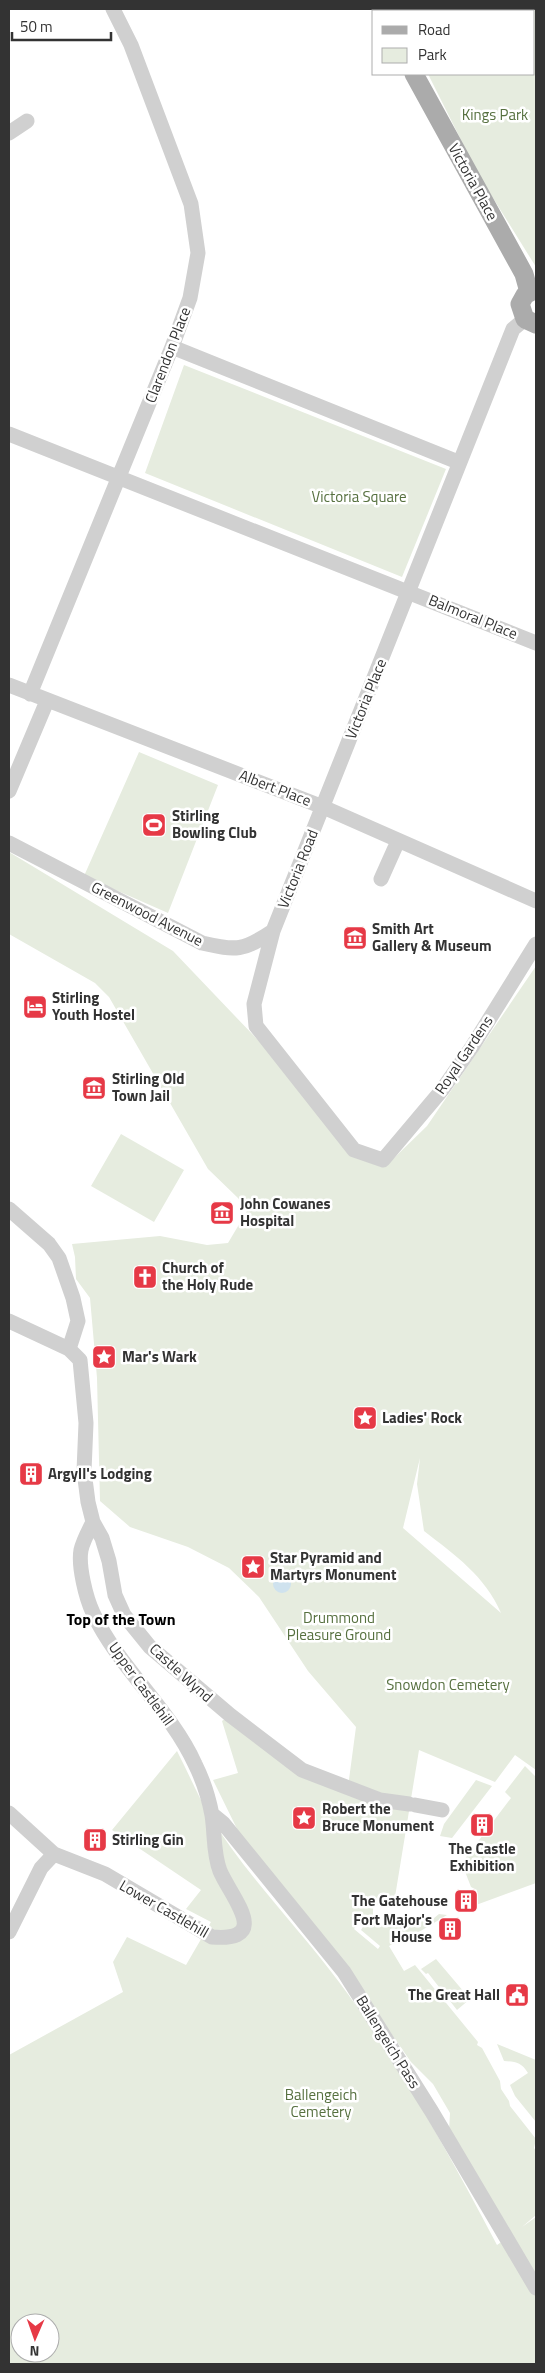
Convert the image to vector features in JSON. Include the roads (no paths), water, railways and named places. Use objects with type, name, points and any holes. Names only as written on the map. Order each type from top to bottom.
[{"type":"main road","name":"Victoria Place","points":[[415,75],[532,290]]},
{"type":"main road","points":[[531,322],[520,304],[522,299],[532,290]]},
{"type":"street","name":"Clarendon Place","points":[[30,694],[172,347],[190,298],[198,253],[190,204],[132,45],[113,9]]},
{"type":"street","points":[[9,133],[27,121]]},
{"type":"street","points":[[9,434],[409,591],[458,462],[513,329],[531,322]]},
{"type":"street","points":[[172,347],[458,462]]},
{"type":"street","name":"Balmoral Place","points":[[409,591],[536,643]]},
{"type":"street","name":"Victoria Place","points":[[324,807],[409,591]]},
{"type":"street","name":"Albert Place","points":[[9,685],[324,807],[536,902]]},
{"type":"street","points":[[9,792],[47,701]]},
{"type":"street","name":"Victoria Road","points":[[273,931],[324,807]]},
{"type":"street","points":[[381,879],[398,841]]},
{"type":"street","name":"Greenwood Avenue","points":[[9,843],[202,943],[232,950],[256,942],[273,931]]},
{"type":"street","name":"Royal Gardens","points":[[273,931],[254,1004],[256,1026],[354,1150],[383,1160],[442,1090],[472,1047],[536,944]]},
{"type":"street","points":[[9,1209],[50,1244],[59,1258],[73,1298],[78,1321],[69,1349],[9,1321]]},
{"type":"street","name":"Castle Wynd","points":[[69,1349],[80,1360],[83,1373],[86,1423],[84,1471],[88,1502],[93,1522],[102,1538],[109,1561],[115,1595],[124,1615],[150,1647],[230,1715],[302,1770],[380,1800],[442,1810]]},
{"type":"street","name":"Upper Castlehill","points":[[93,1522],[81,1550],[84,1583],[92,1612],[110,1643],[180,1737],[196,1764],[212,1814]]},
{"type":"street","points":[[9,1813],[54,1854],[41,1868],[9,1932]]},
{"type":"street","name":"Lower Castlehill","points":[[54,1854],[105,1874],[212,1937],[226,1938],[238,1935],[245,1926],[244,1915],[220,1871],[215,1852],[212,1814]]},
{"type":"street","name":"Ballengeich Pass","points":[[212,1814],[223,1823],[344,1972],[432,2112],[536,2288]]},
{"type":"water","points":[[278,1575],[286,1575],[291,1580],[289,1591],[278,1593],[273,1588],[273,1580]]},
{"type":"place","name":"Stirling Bowling Club","points":[[154,825]]},
{"type":"place","name":"Smith Art Gallery & Museum","points":[[355,938]]},
{"type":"place","name":"Stirling Youth Hostel","points":[[35,1007]]},
{"type":"place","name":"Stirling Old Town Jail","points":[[94,1088]]},
{"type":"place","name":"John Cowanes Hospital","points":[[222,1213]]},
{"type":"place","name":"Church of the Holy Rude","points":[[145,1277]]},
{"type":"place","name":"Mar's Wark","points":[[104,1357]]},
{"type":"place","name":"Ladies' Rock","points":[[365,1418]]},
{"type":"place","name":"Argyll's Lodging","points":[[31,1474]]},
{"type":"place","name":"Star Pyramid and Martyrs Monument","points":[[253,1567]]},
{"type":"place","name":"Robert the Bruce Monument","points":[[304,1818]]},
{"type":"place","name":"The Castle Exhibition","points":[[482,1825]]},
{"type":"place","name":"Stirling Gin","points":[[95,1840]]},
{"type":"place","name":"The Gatehouse","points":[[466,1901]]},
{"type":"place","name":"Fort Major's House","points":[[450,1929]]},
{"type":"place","name":"The Great Hall","points":[[517,1995]]},
{"type":"district","name":"Top of the Town","points":[[121,1619]]},
{"type":"park label","name":"Kings Park","points":[[495,115]]},
{"type":"park label","name":"Victoria Square","points":[[359,497]]},
{"type":"park label","name":"Drummond Pleasure Ground","points":[[339,1626]]},
{"type":"park label","name":"Snowdon Cemetery","points":[[448,1685]]},
{"type":"park label","name":"Ballengeich Cemetery","points":[[321,2104]]}]
